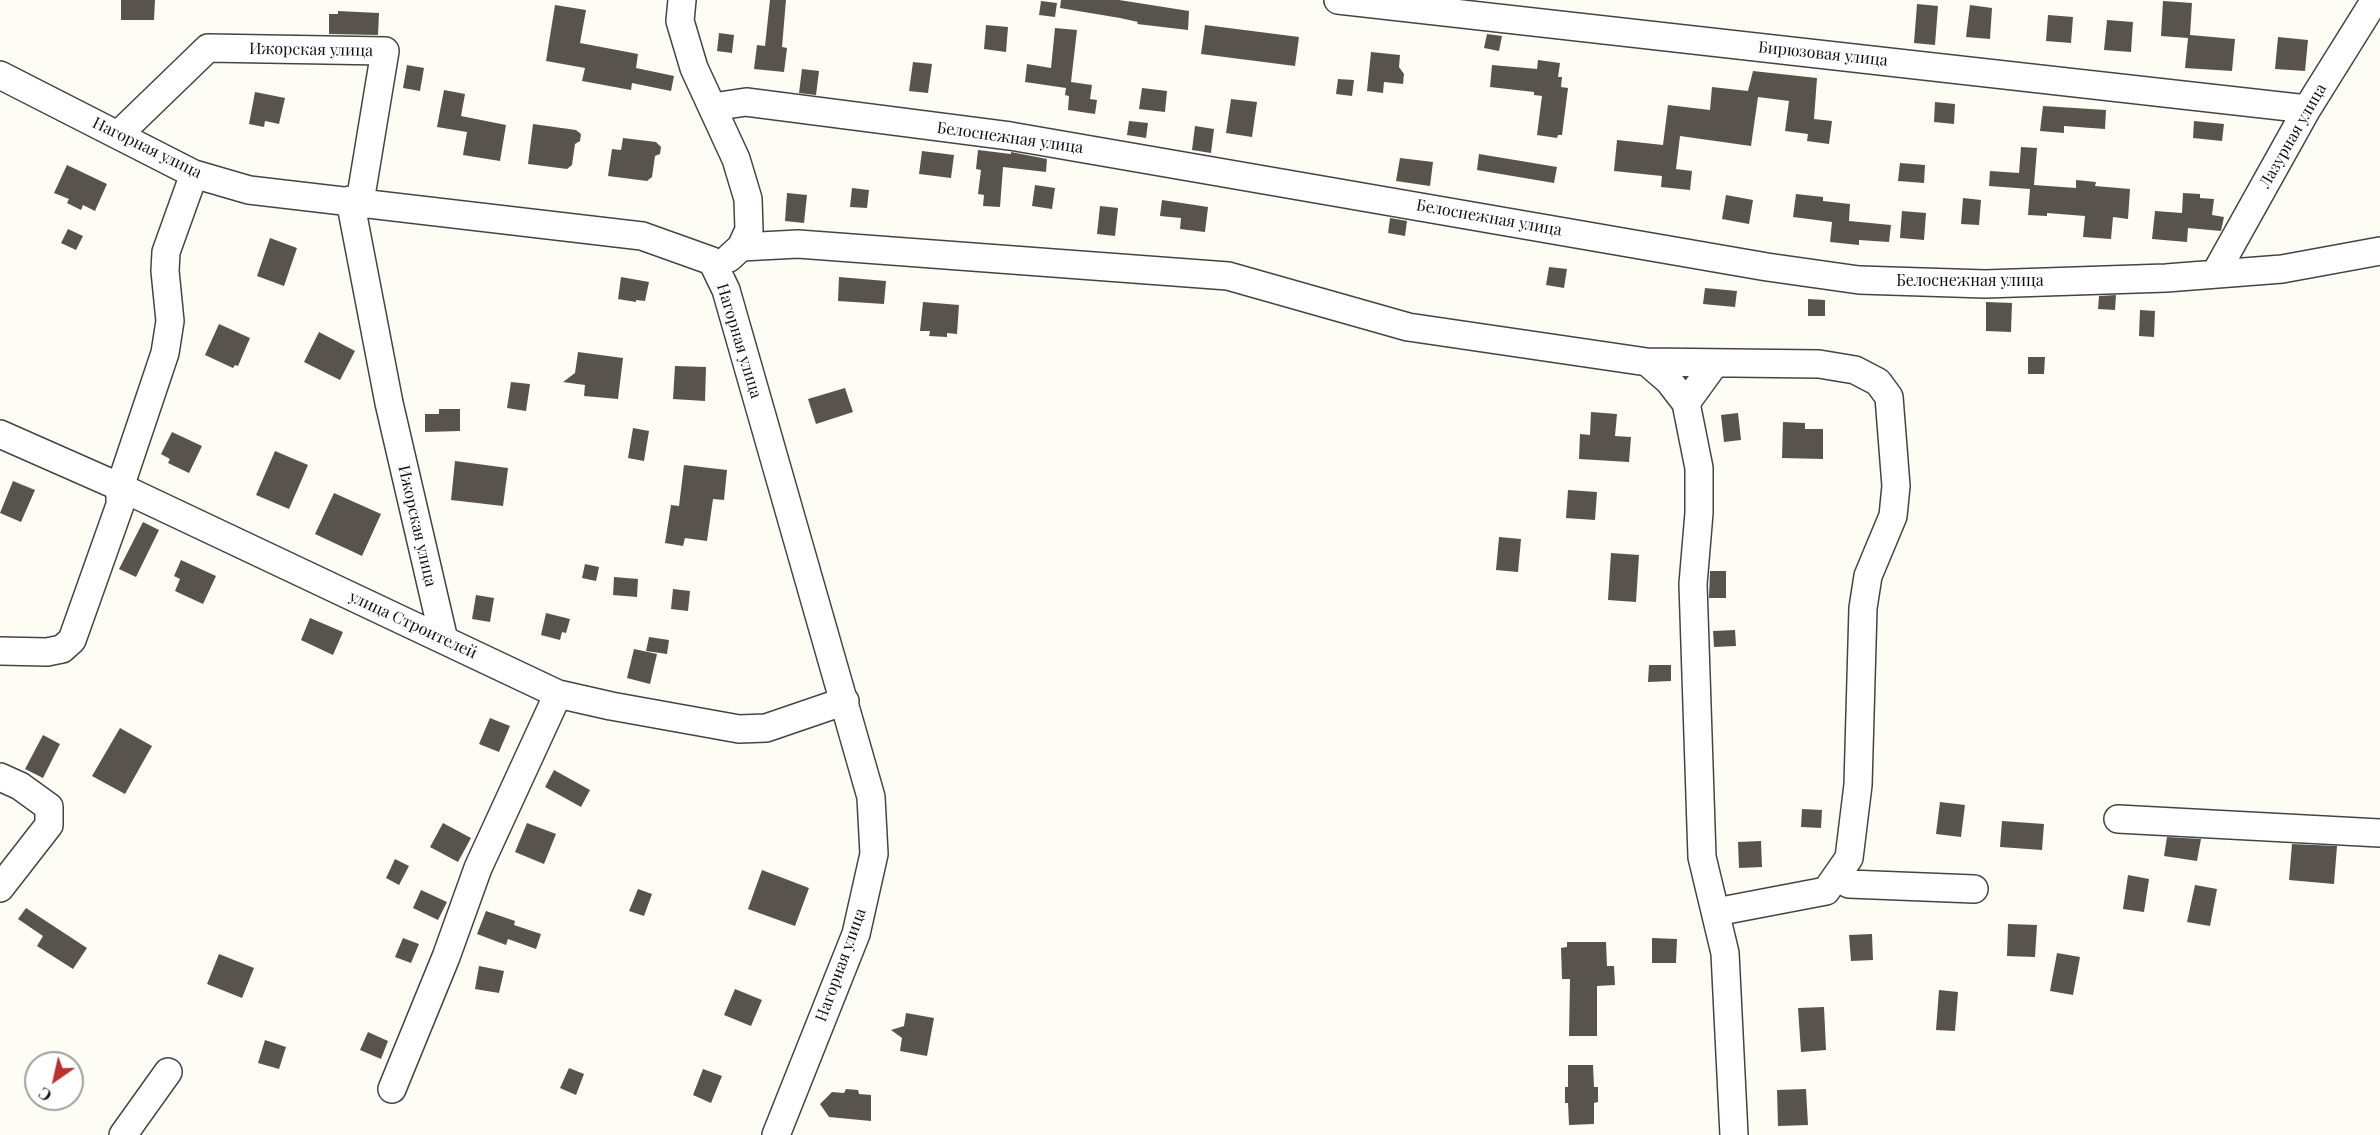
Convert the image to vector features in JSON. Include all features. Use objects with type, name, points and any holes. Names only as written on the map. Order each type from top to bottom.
[{"type":"street","points":[[682,0],[680,21],[691,59],[736,159],[748,199],[749,230],[741,247],[727,260],[712,261]]},
{"type":"street","name":"Бирюзовая улица","points":[[1338,0],[2307,109]]},
{"type":"street","name":"Лазурная улица","points":[[2215,274],[2307,109],[2375,0]]},
{"type":"street","name":"Ижорская улица","points":[[119,134],[208,48],[385,51],[355,201],[389,403],[444,640]]},
{"type":"street","name":"Нагорная улица","points":[[0,75],[194,174],[249,190],[642,236],[712,261],[726,290],[871,797],[874,854],[856,934],[776,1135]]},
{"type":"street","name":"Белоснежная улица","points":[[713,107],[746,102],[1010,136],[1756,265],[1858,280],[1985,284],[2215,274],[2282,269],[2380,251]]},
{"type":"street","points":[[0,651],[47,652],[62,649],[72,640],[120,505],[120,487],[165,353],[170,321],[165,271],[166,252],[194,174]]},
{"type":"street","points":[[741,247],[798,244],[1228,276],[1408,327],[1647,362],[1819,364],[1855,370],[1878,382],[1889,397],[1896,486],[1893,516],[1868,576],[1863,608],[1858,785],[1849,858],[1826,891],[1716,912]]},
{"type":"street","points":[[1647,362],[1669,381],[1686,403],[1699,468],[1699,513],[1693,584],[1702,857],[1725,953],[1734,1135]]},
{"type":"street","points":[[1686,403],[1715,363]]},
{"type":"street","name":"улица Строителей","points":[[0,434],[120,487],[558,694],[739,729],[766,728],[845,701]]},
{"type":"street","points":[[392,1089],[446,957],[478,868],[558,694]]},
{"type":"street","points":[[0,777],[20,786],[49,807],[50,825],[0,888]]},
{"type":"street","points":[[2118,819],[2380,833]]},
{"type":"street","points":[[1837,877],[1849,884],[1974,889]]},
{"type":"street","points":[[123,1135],[168,1072]]},
{"type":"building","points":[[121,0],[155,0],[154,20],[121,20]]},
{"type":"building","points":[[770,0],[786,0],[782,47],[787,48],[784,72],[754,69],[757,45],[765,46]]},
{"type":"building","points":[[1061,0],[1119,0],[1189,11],[1188,30],[1137,24],[1138,22],[1120,18],[1060,8]]},
{"type":"building","points":[[1041,1],[1057,3],[1055,17],[1039,15]]},
{"type":"building","points":[[2163,1],[2192,3],[2190,35],[2235,39],[2232,71],[2185,68],[2188,38],[2161,36]]},
{"type":"building","points":[[1917,4],[1938,6],[1935,45],[1914,43]]},
{"type":"building","points":[[555,5],[586,10],[580,43],[638,54],[636,68],[674,76],[671,91],[632,83],[631,90],[582,81],[585,68],[546,61]]},
{"type":"building","points":[[1970,5],[1992,8],[1990,39],[1966,37]]},
{"type":"building","points":[[338,11],[379,13],[378,35],[329,34],[329,14],[338,14]]},
{"type":"building","points":[[2048,15],[2073,17],[2071,43],[2046,41]]},
{"type":"building","points":[[2107,20],[2133,22],[2131,52],[2104,50]]},
{"type":"building","points":[[986,25],[1008,27],[1006,52],[984,49]]},
{"type":"building","points":[[1205,25],[1299,37],[1295,66],[1201,54]]},
{"type":"building","points":[[1055,28],[1077,30],[1071,82],[1092,85],[1090,99],[1097,100],[1095,114],[1068,110],[1069,96],[1065,95],[1066,88],[1025,82],[1027,64],[1051,68]]},
{"type":"building","points":[[719,33],[734,35],[732,53],[717,51]]},
{"type":"building","points":[[1487,34],[1502,36],[1499,51],[1484,48]]},
{"type":"building","points":[[2278,37],[2308,40],[2305,71],[2275,69]]},
{"type":"building","points":[[1371,52],[1400,55],[1399,67],[1404,74],[1403,84],[1384,82],[1383,93],[1367,91]]},
{"type":"building","points":[[1538,60],[1560,63],[1558,77],[1562,77],[1561,87],[1568,88],[1562,135],[1558,135],[1557,138],[1537,135],[1542,96],[1534,95],[1534,92],[1490,87],[1492,65],[1537,69]]},
{"type":"building","points":[[913,62],[932,64],[928,93],[909,91]]},
{"type":"building","points":[[407,65],[424,68],[420,91],[403,88]]},
{"type":"building","points":[[802,69],[819,71],[816,95],[799,93]]},
{"type":"building","points":[[1753,71],[1817,78],[1814,119],[1832,121],[1829,144],[1807,141],[1808,134],[1785,131],[1789,101],[1758,97],[1751,146],[1680,136],[1676,169],[1692,171],[1690,190],[1661,187],[1662,176],[1614,171],[1617,140],[1663,145],[1668,105],[1710,110],[1712,87],[1748,91]]},
{"type":"building","points":[[1338,79],[1354,80],[1352,96],[1336,94]]},
{"type":"building","points":[[1142,88],[1167,91],[1165,112],[1139,109]]},
{"type":"building","points":[[444,90],[465,94],[461,116],[506,125],[500,161],[463,155],[467,132],[437,127]]},
{"type":"building","points":[[255,92],[285,98],[279,124],[265,121],[264,127],[249,124]]},
{"type":"building","points":[[1231,99],[1257,102],[1252,137],[1226,133]]},
{"type":"building","points":[[1935,102],[1955,104],[1954,124],[1934,122]]},
{"type":"building","points":[[2043,106],[2106,110],[2105,129],[2064,126],[2064,133],[2040,131]]},
{"type":"building","points":[[1129,121],[1148,123],[1146,138],[1127,135]]},
{"type":"building","points":[[2194,121],[2224,124],[2222,141],[2193,138]]},
{"type":"building","points":[[533,124],[576,130],[581,134],[580,141],[575,144],[572,165],[567,169],[528,164]]},
{"type":"building","points":[[1195,126],[1214,129],[1211,153],[1192,150]]},
{"type":"building","points":[[623,138],[656,142],[661,147],[660,154],[655,156],[652,177],[647,181],[608,176],[612,149],[621,150]]},
{"type":"building","points":[[2021,147],[2037,148],[2034,185],[2076,188],[2076,180],[2096,182],[2095,186],[2130,189],[2128,219],[2113,217],[2111,239],[2083,237],[2085,216],[2047,213],[2047,216],[2028,215],[2030,189],[1989,186],[1990,171],[2019,173]]},
{"type":"building","points":[[978,150],[1011,154],[1011,152],[1047,159],[1046,172],[1003,167],[1000,207],[983,206],[984,195],[978,194],[981,170],[976,169]]},
{"type":"building","points":[[922,151],[954,155],[951,178],[919,174]]},
{"type":"building","points":[[1479,154],[1557,167],[1554,183],[1477,170]]},
{"type":"building","points":[[1400,158],[1433,162],[1430,186],[1396,181]]},
{"type":"building","points":[[1900,163],[1925,165],[1924,183],[1898,181]]},
{"type":"building","points":[[67,165],[107,184],[95,211],[83,205],[81,210],[67,203],[69,199],[54,193]]},
{"type":"building","points":[[1035,185],[1055,188],[1052,209],[1032,206]]},
{"type":"building","points":[[852,188],[869,190],[867,208],[850,207]]},
{"type":"building","points":[[787,193],[807,195],[804,223],[785,221]]},
{"type":"building","points":[[2183,193],[2200,194],[2200,198],[2214,199],[2212,215],[2224,217],[2221,231],[2188,228],[2187,242],[2152,239],[2155,211],[2182,213]]},
{"type":"building","points":[[1796,194],[1823,197],[1823,201],[1850,204],[1849,221],[1891,225],[1889,242],[1859,240],[1859,245],[1830,242],[1832,222],[1793,217]]},
{"type":"building","points":[[1726,195],[1753,200],[1749,224],[1722,219]]},
{"type":"building","points":[[1963,198],[1981,200],[1979,225],[1961,224]]},
{"type":"building","points":[[1162,200],[1208,207],[1205,232],[1180,229],[1181,218],[1160,216]]},
{"type":"building","points":[[1100,206],[1118,208],[1115,236],[1097,234]]},
{"type":"building","points":[[1902,211],[1926,213],[1924,240],[1900,238]]},
{"type":"building","points":[[1390,218],[1407,221],[1405,236],[1388,233]]},
{"type":"building","points":[[68,229],[83,236],[76,250],[61,243]]},
{"type":"building","points":[[270,238],[297,248],[284,286],[257,276]]},
{"type":"building","points":[[1549,267],[1567,269],[1564,288],[1546,285]]},
{"type":"building","points":[[621,277],[649,282],[645,301],[618,299]]},
{"type":"building","points":[[839,277],[886,281],[884,304],[838,301]]},
{"type":"building","points":[[1705,288],[1737,291],[1735,307],[1703,304]]},
{"type":"building","points":[[2116,295],[2115,310],[2098,309],[2099,296]]},
{"type":"building","points":[[1808,299],[1825,300],[1825,316],[1808,316]]},
{"type":"building","points":[[923,302],[959,305],[957,334],[947,333],[947,337],[929,336],[930,331],[920,331]]},
{"type":"building","points":[[1986,302],[2012,303],[2011,332],[1986,331]]},
{"type":"building","points":[[2140,310],[2155,311],[2154,337],[2139,336]]},
{"type":"building","points":[[219,324],[250,338],[238,366],[235,365],[233,368],[205,355]]},
{"type":"building","points":[[319,332],[355,351],[340,380],[304,362]]},
{"type":"building","points":[[578,352],[623,358],[618,399],[584,396],[585,385],[563,382],[575,373]]},
{"type":"building","points":[[2028,357],[2045,357],[2044,374],[2028,374]]},
{"type":"building","points":[[675,366],[706,367],[705,401],[673,399]]},
{"type":"building","points":[[511,382],[530,384],[526,411],[507,408]]},
{"type":"building","points":[[845,388],[853,412],[816,424],[808,399]]},
{"type":"building","points":[[439,409],[460,409],[460,431],[425,432],[425,414],[439,414]]},
{"type":"building","points":[[1591,412],[1617,414],[1615,436],[1631,437],[1629,462],[1579,459],[1580,434],[1590,435]]},
{"type":"building","points":[[1738,413],[1741,440],[1724,442],[1721,415]]},
{"type":"building","points":[[1783,422],[1805,423],[1805,429],[1823,429],[1823,459],[1782,458]]},
{"type":"building","points":[[633,428],[649,431],[644,461],[628,458]]},
{"type":"building","points":[[172,432],[202,446],[189,473],[168,463],[170,459],[161,454]]},
{"type":"building","points":[[275,451],[308,465],[289,509],[256,495]]},
{"type":"building","points":[[455,461],[508,468],[503,506],[451,500]]},
{"type":"building","points":[[684,465],[727,470],[724,500],[713,499],[707,541],[685,538],[683,546],[665,543],[671,505],[679,506]]},
{"type":"building","points":[[13,481],[35,490],[21,522],[0,513]]},
{"type":"building","points":[[1568,490],[1597,492],[1595,520],[1566,518]]},
{"type":"building","points":[[334,493],[381,514],[362,556],[315,534]]},
{"type":"building","points":[[143,522],[159,530],[136,577],[119,569]]},
{"type":"building","points":[[1499,537],[1521,539],[1518,572],[1496,570]]},
{"type":"building","points":[[1611,553],[1639,555],[1636,602],[1608,600]]},
{"type":"building","points":[[181,560],[216,576],[203,604],[175,591],[180,579],[174,576]]},
{"type":"building","points":[[585,564],[599,567],[596,581],[582,578]]},
{"type":"building","points":[[1710,571],[1726,571],[1726,598],[1709,598]]},
{"type":"building","points":[[614,577],[638,579],[637,597],[613,595]]},
{"type":"building","points":[[673,589],[690,591],[688,611],[671,609]]},
{"type":"building","points":[[476,595],[494,598],[490,622],[472,619]]},
{"type":"building","points":[[546,613],[570,619],[566,633],[562,632],[560,640],[541,635]]},
{"type":"building","points":[[310,618],[343,632],[333,655],[301,640]]},
{"type":"building","points":[[1735,630],[1736,646],[1714,647],[1713,631]]},
{"type":"building","points":[[649,637],[669,640],[667,654],[646,651]]},
{"type":"building","points":[[634,649],[657,654],[650,684],[627,678]]},
{"type":"building","points":[[1649,665],[1671,665],[1671,681],[1648,682]]},
{"type":"building","points":[[490,718],[510,726],[499,752],[479,744]]},
{"type":"building","points":[[120,728],[152,746],[125,794],[92,776]]},
{"type":"building","points":[[43,735],[60,744],[43,778],[25,769]]},
{"type":"building","points":[[554,770],[590,790],[581,807],[545,787]]},
{"type":"building","points":[[1940,802],[1965,805],[1961,837],[1936,834]]},
{"type":"building","points":[[1802,809],[1822,810],[1821,828],[1801,827]]},
{"type":"building","points":[[2002,821],[2044,824],[2042,850],[2000,847]]},
{"type":"building","points":[[443,823],[471,838],[458,862],[430,847]]},
{"type":"building","points":[[527,823],[556,834],[544,864],[515,852]]},
{"type":"building","points":[[2167,837],[2201,839],[2197,861],[2164,856]]},
{"type":"building","points":[[1761,841],[1762,867],[1739,868],[1738,842]]},
{"type":"building","points":[[2292,844],[2337,846],[2334,884],[2289,880]]},
{"type":"building","points":[[395,859],[409,866],[399,885],[386,878]]},
{"type":"building","points":[[762,870],[809,888],[795,926],[748,909]]},
{"type":"building","points":[[2128,875],[2149,879],[2144,912],[2123,909]]},
{"type":"building","points":[[2195,885],[2217,889],[2210,926],[2187,922]]},
{"type":"building","points":[[638,889],[652,894],[644,916],[629,911]]},
{"type":"building","points":[[421,890],[447,902],[438,920],[413,908]]},
{"type":"building","points":[[26,908],[87,948],[73,969],[37,946],[43,936],[18,919]]},
{"type":"building","points":[[486,911],[515,921],[514,925],[541,934],[536,949],[508,939],[506,945],[477,934]]},
{"type":"building","points":[[2008,924],[2037,925],[2035,957],[2007,956]]},
{"type":"building","points":[[1872,934],[1873,960],[1851,961],[1849,935]]},
{"type":"building","points":[[403,938],[419,944],[411,963],[395,957]]},
{"type":"building","points":[[1652,938],[1677,939],[1676,963],[1652,963]]},
{"type":"building","points":[[1567,942],[1606,942],[1607,966],[1614,966],[1615,985],[1597,986],[1597,1036],[1569,1036],[1570,979],[1562,979],[1561,948],[1567,947]]},
{"type":"building","points":[[2057,953],[2080,957],[2073,995],[2050,991]]},
{"type":"building","points":[[219,954],[254,968],[242,998],[207,984]]},
{"type":"building","points":[[479,966],[504,971],[499,993],[475,989]]},
{"type":"building","points":[[735,989],[762,1000],[751,1026],[724,1015]]},
{"type":"building","points":[[1939,990],[1958,992],[1955,1031],[1936,1030]]},
{"type":"building","points":[[1824,1007],[1826,1050],[1801,1052],[1798,1008]]},
{"type":"building","points":[[906,1013],[934,1018],[927,1056],[900,1051],[902,1038],[891,1030],[904,1026]]},
{"type":"building","points":[[368,1032],[388,1041],[381,1059],[360,1050]]},
{"type":"building","points":[[265,1040],[286,1047],[279,1069],[258,1063]]},
{"type":"building","points":[[1568,1065],[1593,1065],[1594,1087],[1598,1087],[1598,1102],[1594,1103],[1594,1124],[1569,1125],[1568,1103],[1565,1103]]},
{"type":"building","points":[[569,1068],[584,1074],[576,1095],[560,1088]]},
{"type":"building","points":[[703,1069],[722,1076],[711,1103],[693,1095]]},
{"type":"building","points":[[846,1089],[858,1090],[859,1094],[871,1095],[871,1121],[829,1117],[820,1104],[832,1092],[844,1093]]},
{"type":"building","points":[[1806,1089],[1808,1125],[1778,1126],[1777,1090]]}]
